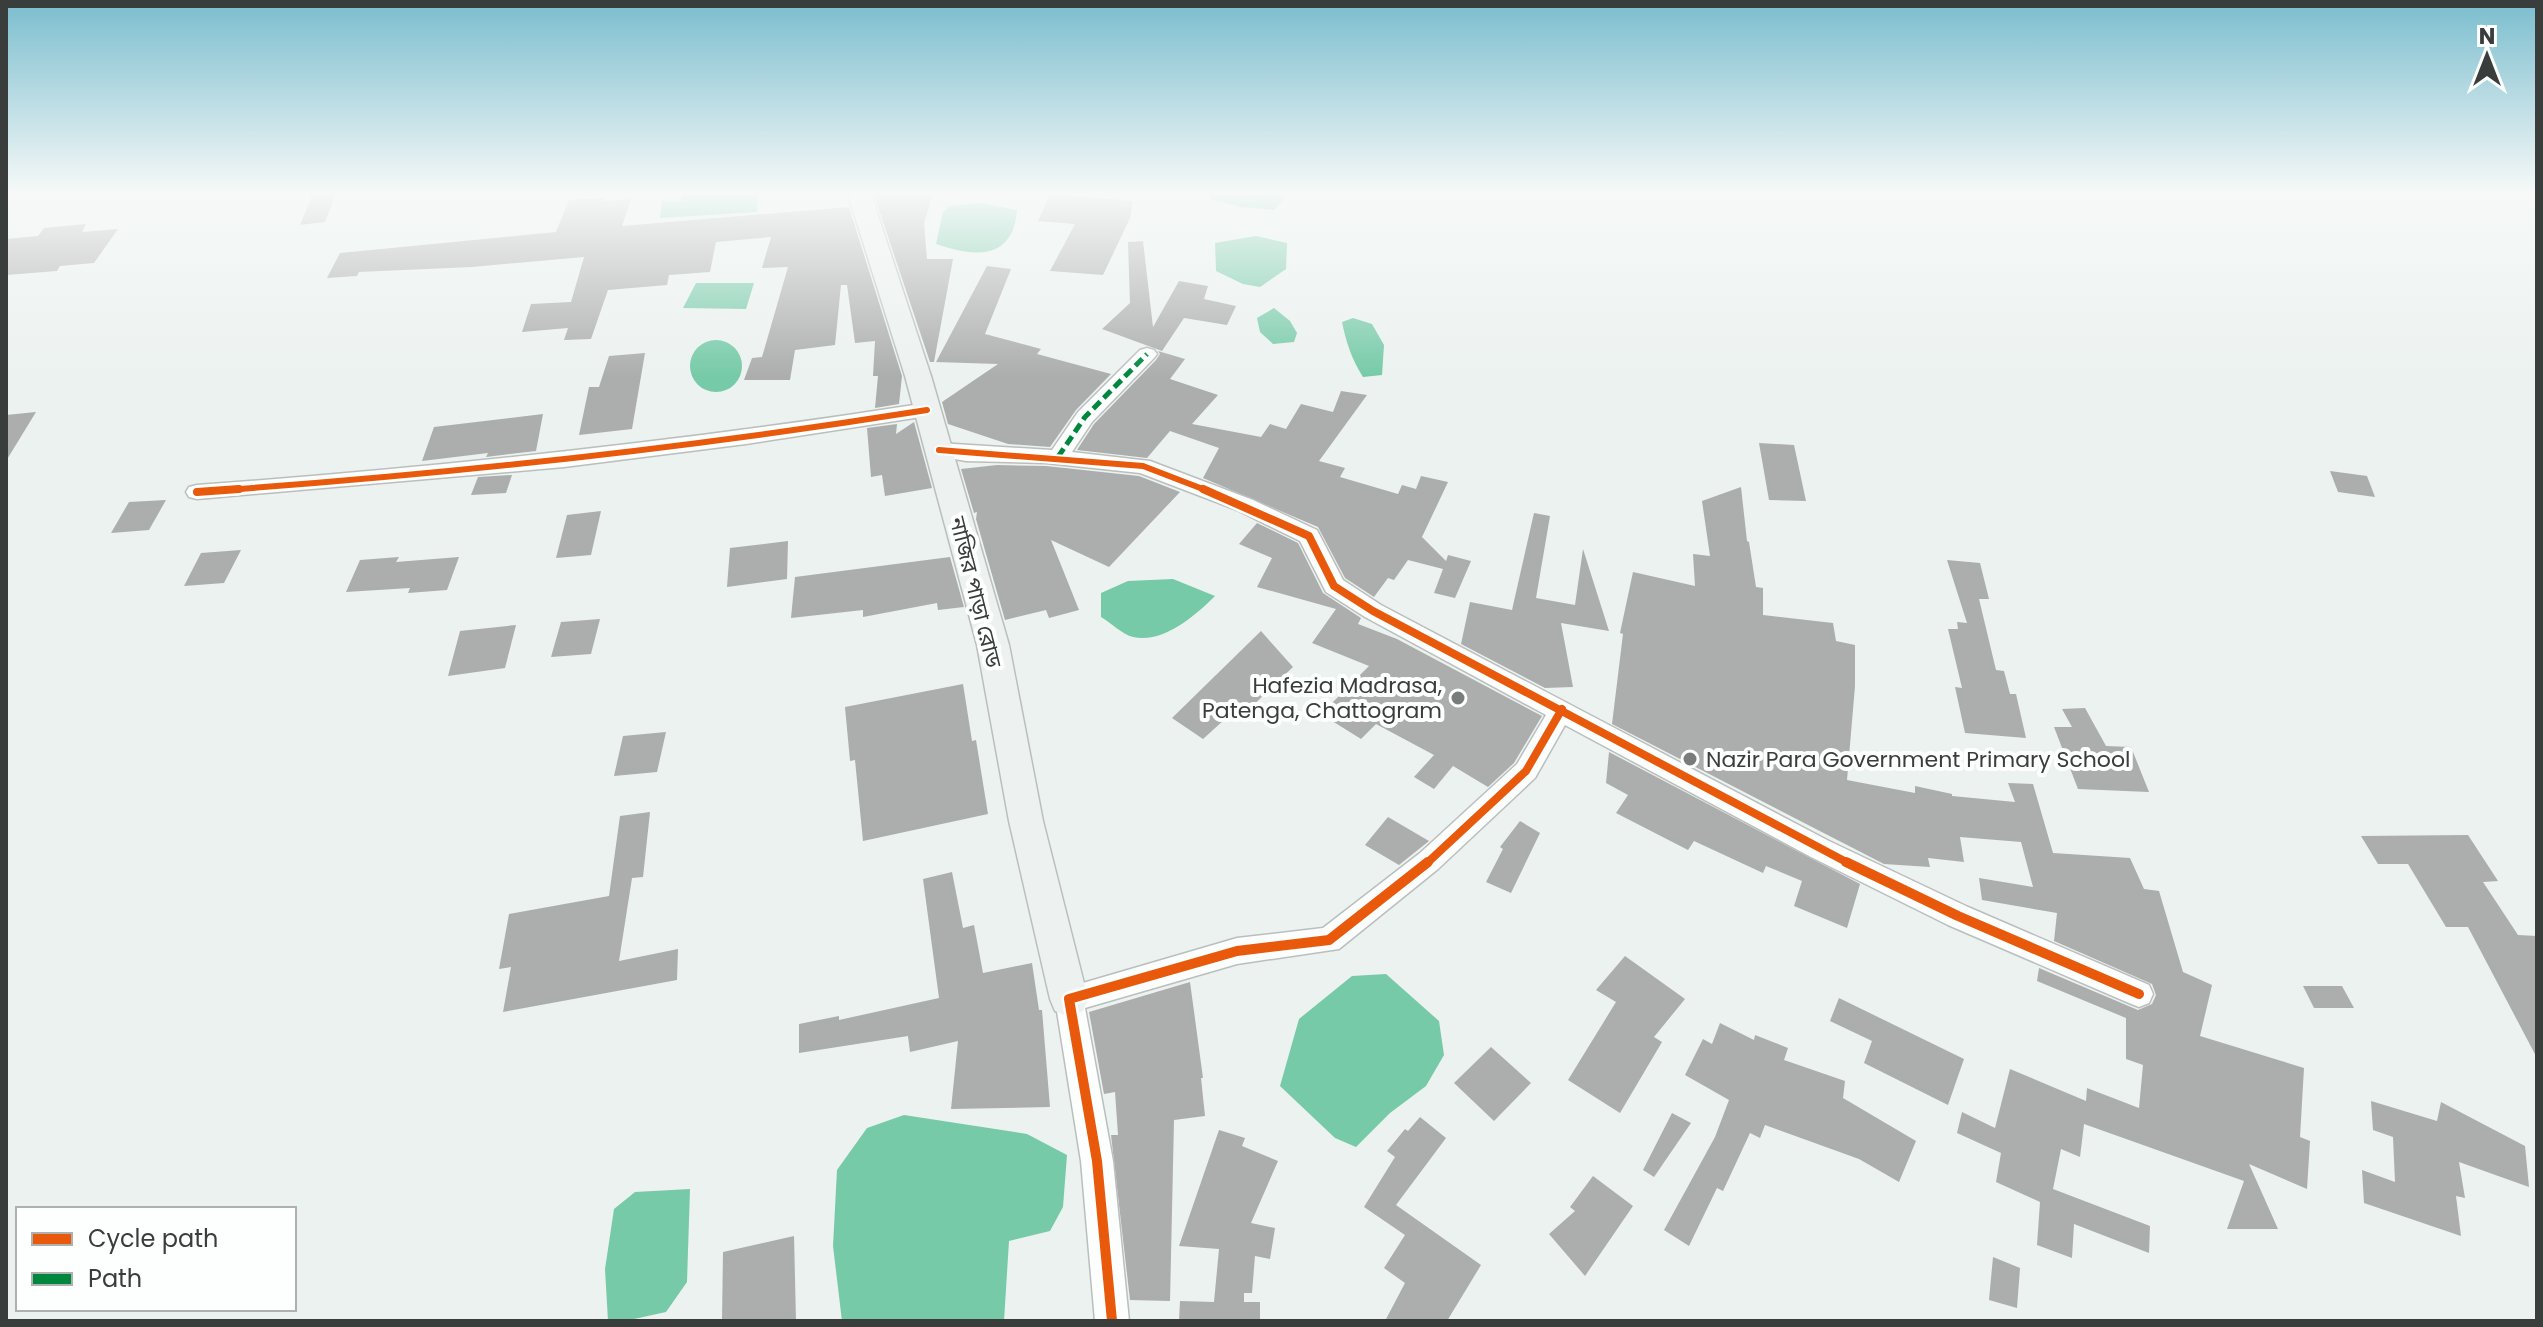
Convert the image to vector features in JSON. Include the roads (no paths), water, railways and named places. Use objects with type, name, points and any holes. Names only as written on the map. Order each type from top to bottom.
[{"type":"main road","name":"নাজির পাড়া রোড","points":[[878,253],[939,450],[993,645],[1026,821],[1069,999]]},
{"type":"street","points":[[1058,457],[1085,417],[1147,354]]},
{"type":"street","points":[[197,492],[356,481],[749,439],[927,410]]},
{"type":"street","points":[[939,450],[1143,466],[1245,505],[1309,536],[1334,586],[1373,611],[1834,856],[1958,916],[2139,994]]},
{"type":"street","points":[[1112,1321],[1097,1161],[1069,999],[1237,951],[1329,940],[1429,861],[1526,771],[1562,709]]},
{"type":"place","name":"Hafezia Madrasa, Patenga, Chattogram","points":[[1458,698]]},
{"type":"place","name":"Nazir Para Government Primary School","points":[[1690,759]]}]
